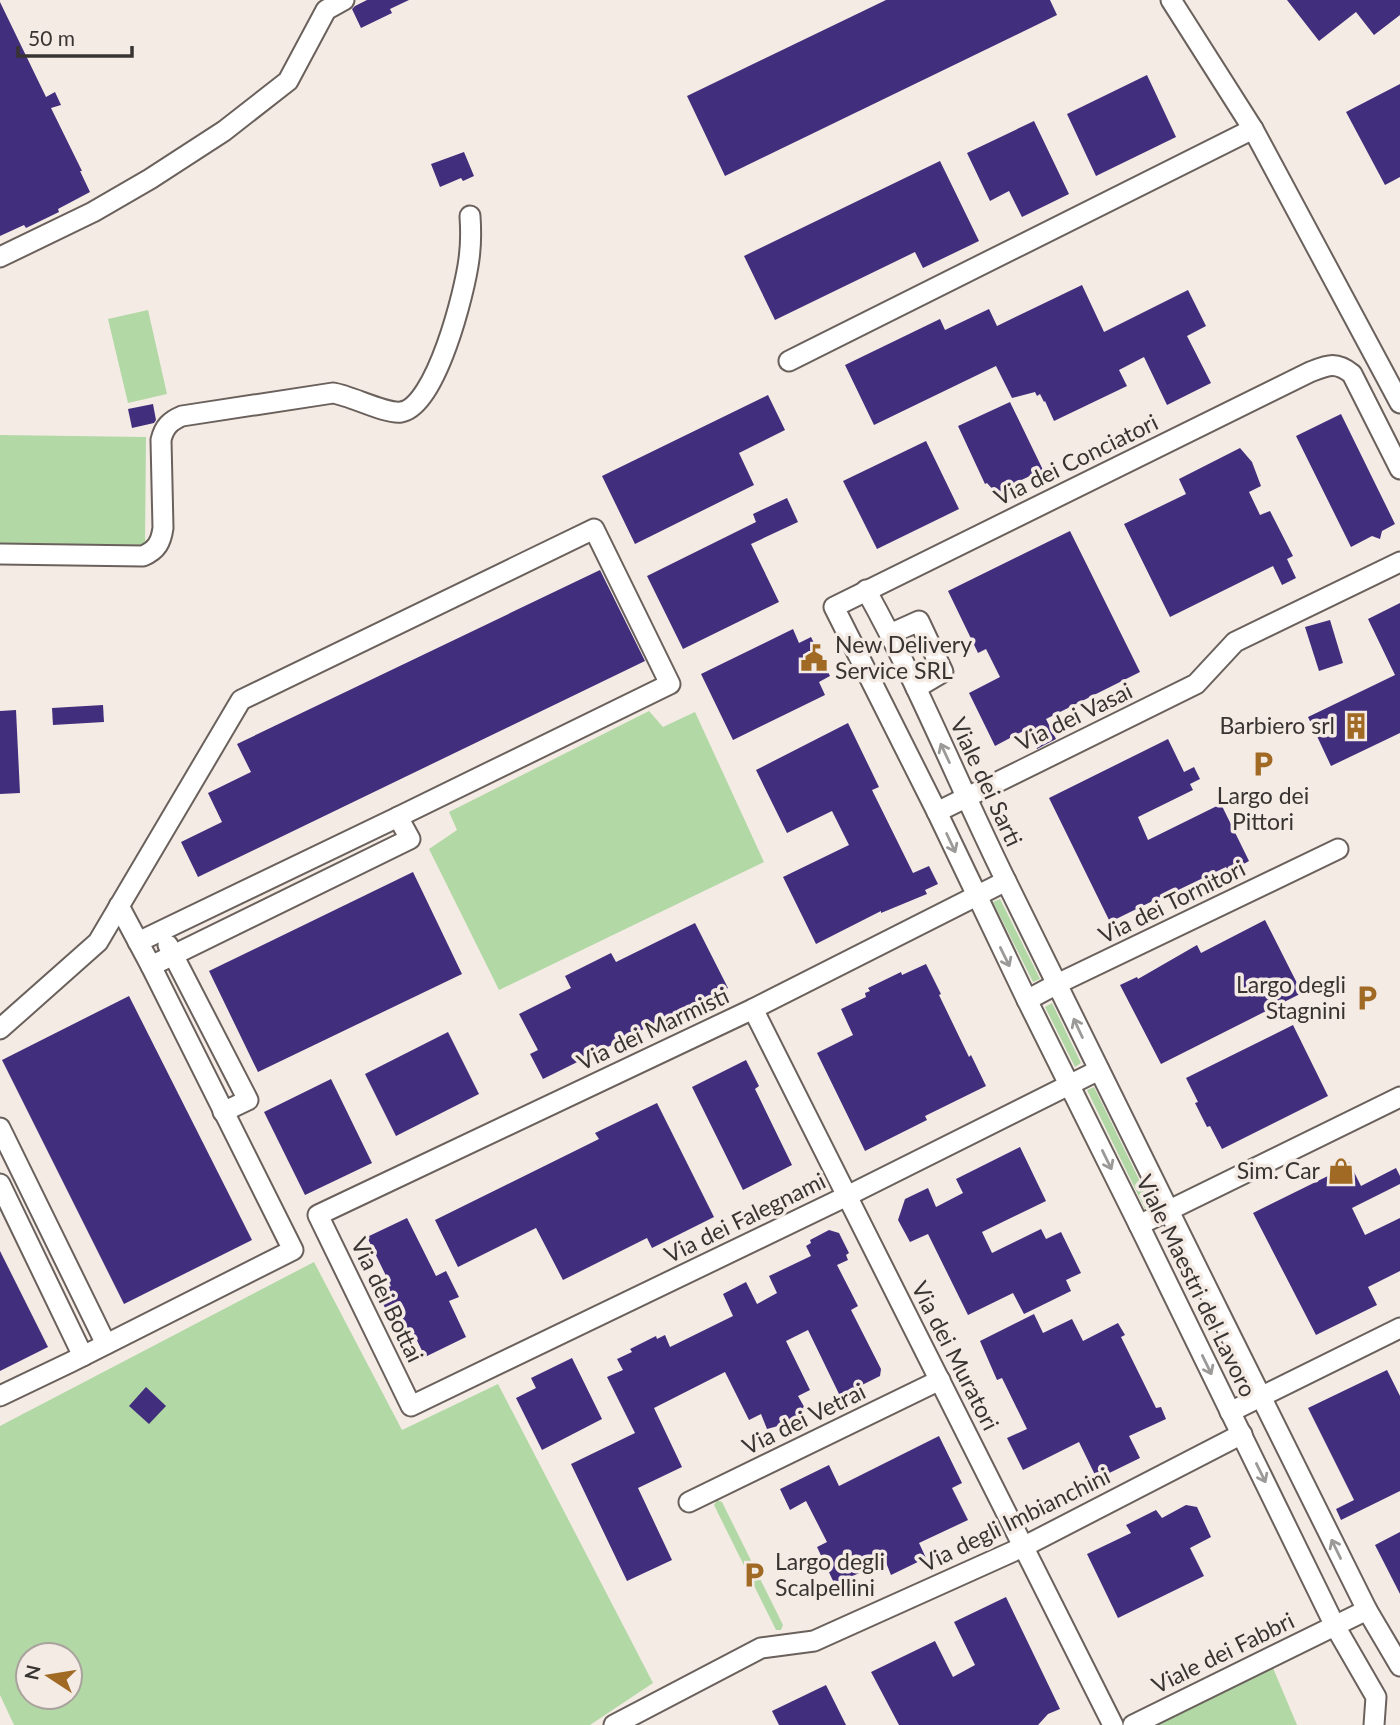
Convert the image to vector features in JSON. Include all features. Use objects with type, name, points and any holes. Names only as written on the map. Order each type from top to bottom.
[{"type":"street","points":[[0,257],[93,212],[224,131],[288,81],[326,10],[344,0]]},
{"type":"street","points":[[1171,0],[1253,129],[1400,403]]},
{"type":"street","points":[[789,361],[1253,129]]},
{"type":"street","points":[[0,554],[143,556],[150,553],[157,547],[163,528],[163,431],[182,416],[333,393],[392,411],[402,412],[410,408],[429,385],[451,337],[467,275],[471,239],[470,216]]},
{"type":"street","name":"Via dei Conciatori","points":[[937,812],[834,607],[1310,372],[1330,365],[1343,366],[1352,374],[1400,469]]},
{"type":"street","points":[[0,1028],[98,942],[241,701],[594,529],[670,684],[138,942]]},
{"type":"street","name":"Via dei Vasai","points":[[937,812],[1196,684],[1235,642],[1400,562]]},
{"type":"street","name":"Viale dei Sarti","points":[[866,590],[916,688],[1006,881]]},
{"type":"street","points":[[890,634],[919,621],[943,672],[916,688]]},
{"type":"street","points":[[937,812],[976,895]]},
{"type":"street","points":[[151,966],[410,839],[398,817]]},
{"type":"street","name":"Via dei Tornitori","points":[[1027,1000],[1338,849]]},
{"type":"street","name":"Via dei Marmisti","points":[[318,1215],[753,1009],[1006,881]]},
{"type":"street","name":"Viale Maestri del Lavoro","points":[[1006,881],[1367,1610],[1400,1666]]},
{"type":"street","name":"Viale Maestri del Lavoro","points":[[976,895],[1335,1626],[1376,1697],[1374,1725]]},
{"type":"street","points":[[0,1396],[293,1250],[119,906]]},
{"type":"street","points":[[161,931],[248,1100],[223,1112]]},
{"type":"street","name":"Via dei Muratori","points":[[753,1009],[1113,1725]]},
{"type":"street","name":"Via dei Falegnami","points":[[411,1406],[847,1196],[1099,1070]]},
{"type":"street","points":[[1139,1225],[1400,1097]]},
{"type":"street","points":[[0,1128],[106,1344]]},
{"type":"street","points":[[0,1184],[83,1356]]},
{"type":"street","name":"Via dei Bottai","points":[[318,1215],[411,1406]]},
{"type":"street","points":[[1230,1412],[1400,1328]]},
{"type":"street","name":"Via dei Vetrai","points":[[689,1503],[940,1380]]},
{"type":"street","name":"Via degli Imbianchini","points":[[614,1725],[761,1648],[814,1641],[1023,1547],[1242,1434]]},
{"type":"street","name":"Viale dei Fabbri","points":[[1133,1725],[1367,1610]]},
{"type":"green space","points":[[148,310],[167,394],[128,403],[108,319]]},
{"type":"green space","points":[[0,435],[146,437],[145,545],[0,544]]},
{"type":"green space","points":[[649,711],[663,727],[695,712],[764,862],[499,990],[429,849],[457,830],[449,812]]},
{"type":"green space","points":[[1000,899],[1040,979],[1033,982],[993,902]]},
{"type":"green space","points":[[1052,1003],[1081,1063],[1075,1067],[1045,1007]]},
{"type":"green space","points":[[1094,1087],[1152,1206],[1145,1209],[1087,1090]]},
{"type":"green space","points":[[314,1262],[402,1430],[498,1384],[653,1683],[590,1725],[14,1725],[0,1695],[0,1426]]},
{"type":"green space","points":[[717,1500],[722,1502],[783,1625],[781,1630],[776,1630],[714,1505]]},
{"type":"green space","points":[[1273,1668],[1297,1725],[1158,1725]]},
{"type":"building","points":[[367,0],[409,0],[390,9],[392,13],[361,28],[352,9]]},
{"type":"building","points":[[886,0],[1050,0],[1057,15],[725,176],[687,96]]},
{"type":"building","points":[[1287,0],[1400,0],[1400,15],[1374,35],[1356,12],[1319,41]]},
{"type":"building","points":[[0,2],[46,97],[55,92],[61,105],[51,108],[90,192],[58,209],[59,212],[26,228],[24,225],[0,236]]},
{"type":"building","points":[[1147,75],[1176,137],[1096,176],[1067,114]]},
{"type":"building","points":[[1400,84],[1400,177],[1385,185],[1346,112]]},
{"type":"building","points":[[1034,121],[1069,194],[1022,217],[1009,191],[990,201],[967,153]]},
{"type":"building","points":[[464,152],[474,176],[440,187],[431,164]]},
{"type":"building","points":[[940,161],[979,241],[923,268],[915,252],[775,320],[744,256]]},
{"type":"building","points":[[1082,285],[1104,332],[1188,290],[1206,326],[1187,336],[1211,383],[1167,405],[1144,357],[1119,370],[1127,386],[1054,421],[1040,394],[1037,396],[1035,392],[1012,398],[996,366],[874,425],[845,365],[940,319],[945,330],[989,309],[997,326]]},
{"type":"building","points":[[768,395],[785,430],[739,453],[754,485],[635,544],[602,476]]},
{"type":"building","points":[[1010,402],[1043,470],[996,493],[985,484],[958,426]]},
{"type":"building","points":[[153,404],[156,420],[154,423],[132,428],[128,409]]},
{"type":"building","points":[[1341,414],[1395,524],[1382,531],[1380,539],[1372,536],[1351,547],[1296,436]]},
{"type":"building","points":[[926,441],[959,509],[877,549],[843,481]]},
{"type":"building","points":[[1240,448],[1252,462],[1261,486],[1249,492],[1260,515],[1270,511],[1293,556],[1287,559],[1296,578],[1282,585],[1273,566],[1170,617],[1124,524],[1186,494],[1179,479]]},
{"type":"building","points":[[787,498],[798,522],[751,544],[779,602],[683,649],[647,576],[756,522],[753,514]]},
{"type":"building","points":[[1070,531],[1140,672],[1046,719],[1056,739],[1037,749],[1027,729],[995,746],[969,693],[1000,677],[986,649],[978,653],[948,591]]},
{"type":"building","points":[[600,570],[645,661],[198,877],[181,842],[222,822],[208,793],[251,772],[237,744]]},
{"type":"building","name":"Barbiero srl","points":[[1400,603],[1400,733],[1331,766],[1308,717],[1395,675],[1368,619]]},
{"type":"building","points":[[1330,620],[1343,663],[1319,671],[1305,627]]},
{"type":"building","points":[[793,629],[799,643],[811,637],[830,676],[819,682],[825,695],[733,740],[701,674]]},
{"type":"building","points":[[103,705],[104,722],[53,725],[52,708]]},
{"type":"building","points":[[16,710],[20,793],[0,794],[0,711]]},
{"type":"building","points":[[848,723],[879,787],[872,790],[913,873],[929,866],[938,884],[925,890],[927,894],[881,911],[816,944],[783,877],[849,845],[832,811],[787,833],[756,770]]},
{"type":"building","points":[[1168,739],[1184,772],[1194,767],[1200,779],[1190,784],[1193,790],[1138,817],[1148,840],[1221,804],[1249,861],[1229,872],[1226,867],[1110,922],[1049,798]]},
{"type":"building","points":[[413,872],[462,974],[258,1072],[209,971]]},
{"type":"building","points":[[1265,920],[1302,993],[1161,1064],[1120,985],[1137,977],[1138,979],[1197,945],[1201,953]]},
{"type":"building","points":[[695,923],[728,988],[688,1008],[676,1018],[651,1030],[644,1029],[543,1079],[530,1054],[538,1050],[519,1014],[571,988],[565,976],[611,953],[616,962]]},
{"type":"building","points":[[926,964],[969,1057],[971,1055],[986,1086],[925,1116],[927,1120],[865,1151],[817,1053],[853,1035],[841,1009],[866,997],[865,993],[870,991],[868,988],[901,972],[902,975]]},
{"type":"building","points":[[129,996],[252,1240],[124,1304],[2,1060]]},
{"type":"building","points":[[1293,1025],[1328,1096],[1222,1149],[1210,1126],[1207,1127],[1186,1078]]},
{"type":"building","points":[[448,1032],[479,1094],[396,1136],[365,1074]]},
{"type":"building","points":[[746,1060],[759,1086],[755,1089],[792,1165],[743,1190],[692,1087]]},
{"type":"building","points":[[331,1079],[372,1163],[305,1195],[264,1112]]},
{"type":"building","points":[[657,1103],[714,1217],[652,1248],[647,1238],[563,1280],[536,1228],[458,1267],[435,1220],[599,1139],[595,1133]]},
{"type":"building","points":[[1020,1147],[1046,1201],[982,1232],[992,1253],[1041,1229],[1046,1239],[1061,1232],[1081,1273],[1066,1280],[1071,1291],[1024,1314],[1013,1293],[968,1315],[928,1234],[910,1242],[898,1220],[905,1199],[928,1188],[936,1207],[963,1193],[956,1179]]},
{"type":"building","points":[[1349,1162],[1361,1186],[1396,1168],[1400,1176],[1400,1184],[1352,1208],[1365,1235],[1400,1218],[1400,1271],[1368,1287],[1377,1305],[1316,1335],[1253,1213],[1336,1172],[1335,1170]]},
{"type":"building","points":[[407,1218],[436,1276],[446,1271],[459,1297],[449,1301],[466,1337],[425,1357],[411,1328],[398,1335],[377,1291],[391,1286],[367,1237]]},
{"type":"building","points":[[829,1230],[839,1233],[849,1253],[846,1255],[848,1260],[837,1265],[858,1306],[851,1310],[881,1369],[880,1376],[840,1396],[808,1330],[786,1341],[810,1390],[798,1396],[806,1410],[805,1414],[789,1423],[767,1429],[761,1414],[749,1420],[725,1372],[654,1408],[682,1467],[638,1488],[672,1560],[627,1581],[571,1464],[635,1433],[607,1377],[623,1370],[617,1359],[656,1336],[657,1339],[665,1335],[670,1347],[733,1316],[723,1294],[746,1282],[757,1304],[777,1293],[769,1276],[811,1256],[806,1246],[811,1243],[810,1240]]},
{"type":"building","points":[[0,1251],[48,1347],[0,1371]]},
{"type":"building","points":[[1034,1314],[1043,1333],[1072,1319],[1083,1341],[1118,1323],[1125,1335],[1121,1337],[1156,1408],[1161,1407],[1166,1419],[1129,1436],[1140,1458],[1097,1479],[1079,1442],[1023,1470],[1007,1438],[1027,1429],[1002,1378],[997,1380],[980,1341]]},
{"type":"building","points":[[572,1358],[602,1419],[542,1450],[516,1398],[536,1388],[531,1378]]},
{"type":"building","points":[[1387,1370],[1400,1396],[1400,1491],[1341,1520],[1336,1509],[1354,1500],[1308,1408]]},
{"type":"building","points":[[146,1387],[166,1406],[149,1424],[129,1406]]},
{"type":"building","points":[[939,1436],[962,1483],[952,1488],[968,1520],[919,1543],[926,1558],[891,1575],[885,1560],[835,1585],[817,1547],[827,1542],[806,1501],[790,1510],[780,1489],[829,1465],[839,1486]]},
{"type":"building","points":[[1186,1505],[1197,1507],[1211,1537],[1190,1548],[1204,1576],[1118,1618],[1087,1554],[1131,1533],[1126,1525],[1156,1510],[1162,1518]]},
{"type":"building","points":[[1400,1532],[1400,1594],[1375,1545]]},
{"type":"building","points":[[1006,1597],[1060,1709],[1048,1714],[1038,1725],[899,1725],[871,1672],[935,1641],[953,1677],[975,1665],[954,1622]]},
{"type":"building","points":[[826,1685],[846,1725],[779,1725],[772,1711]]},
{"type":"place","name":"New Delivery Service SRL","points":[[814,658]]},
{"type":"place","name":"Barbiero srl","points":[[1356,726]]},
{"type":"place","name":"Largo dei Pittori","points":[[1263,764]]},
{"type":"place","name":"Largo degli Stagnini","points":[[1367,998]]},
{"type":"place","name":"Sim. Car","points":[[1341,1171]]},
{"type":"place","name":"Largo degli Scalpellini","points":[[754,1575]]}]
